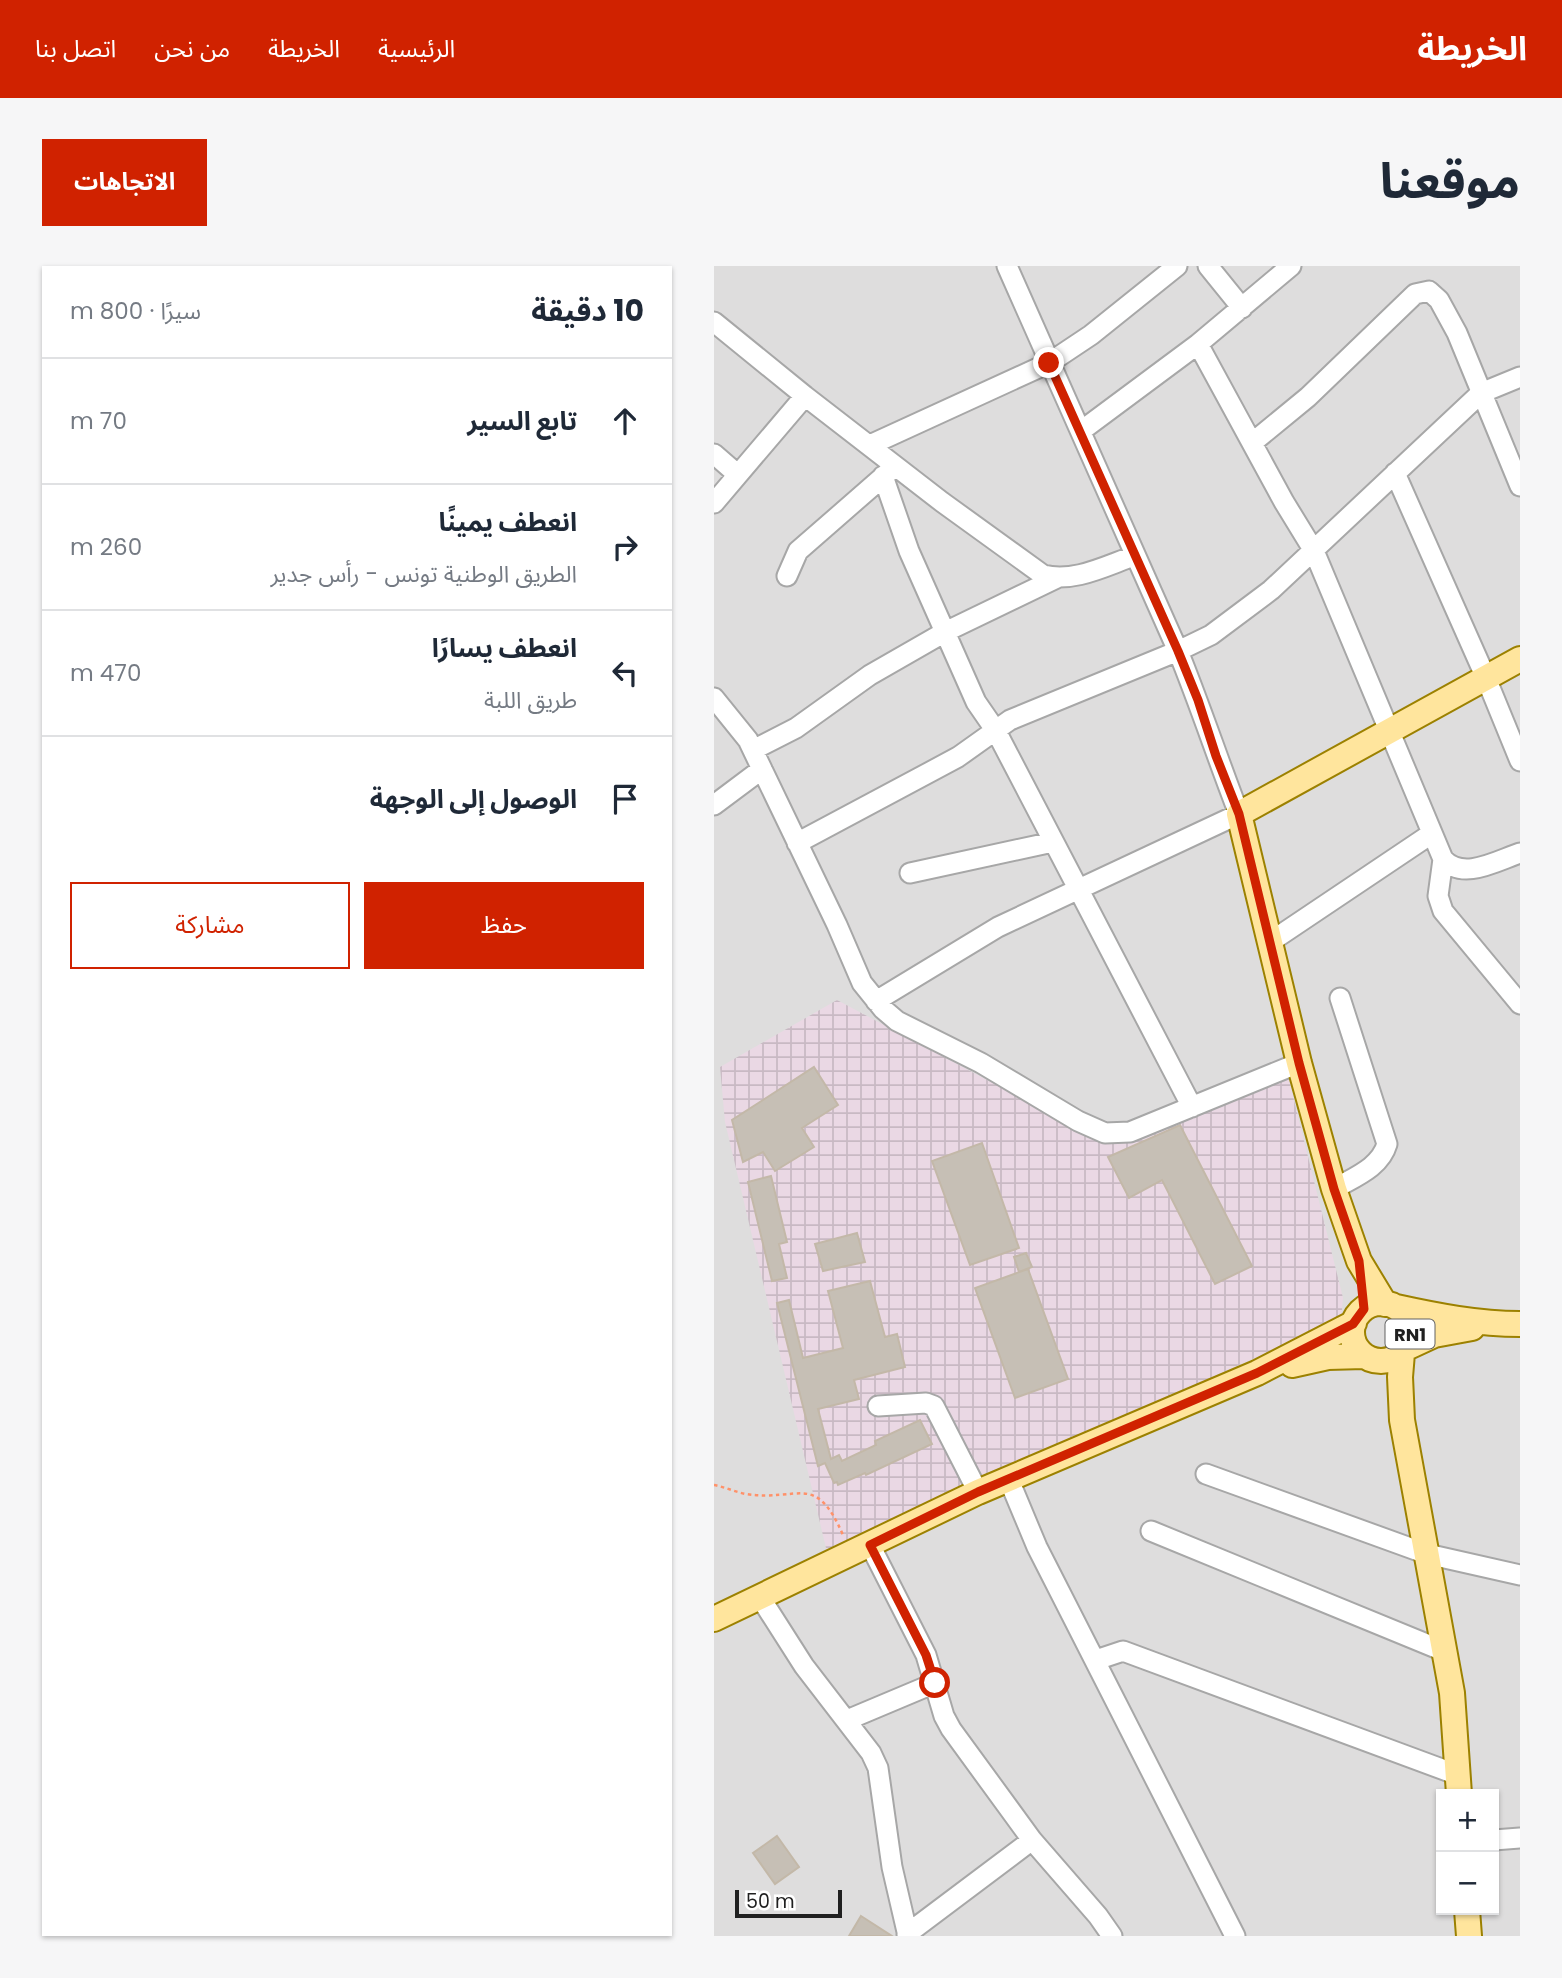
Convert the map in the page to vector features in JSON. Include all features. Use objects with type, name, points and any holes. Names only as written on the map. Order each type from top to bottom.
[{"type":"main road","points":[[1374,1311],[1334,1189],[1299,1063],[1239,814],[1520,659]]},
{"type":"main road","name":"RN1","points":[[714,1619],[978,1492],[1257,1373],[1374,1311],[1510,1324]]},
{"type":"main road","name":"RN1","points":[[1374,1311],[1408,1321],[1410,1339],[1404,1350]]},
{"type":"main road","name":"RN1","points":[[1367,1358],[1355,1345],[1374,1311]]},
{"type":"main road","name":"RN1","points":[[1257,1373],[1328,1357],[1387,1361],[1434,1335],[1510,1324]]},
{"type":"main road","points":[[1404,1350],[1402,1420],[1446,1652],[1452,1692],[1458,1785]]},
{"type":"main road","points":[[1367,1358],[1383,1377],[1402,1420]]},
{"type":"main road","points":[[1467,1915],[1469,1936]]},
{"type":"street","points":[[876,1001],[998,927],[1239,814],[1178,651],[1006,266]]},
{"type":"street","points":[[870,445],[1049,363],[1091,335],[1177,266]]},
{"type":"street","points":[[1208,266],[1241,309]]},
{"type":"street","points":[[1082,431],[1198,344],[1291,266]]},
{"type":"street","points":[[1252,443],[1308,397],[1415,294],[1429,291],[1439,300],[1457,333],[1520,486]]},
{"type":"street","points":[[714,322],[870,445],[889,471],[1043,575],[1057,579]]},
{"type":"street","points":[[1198,344],[1314,551],[1443,859],[1454,869],[1468,870],[1520,853]]},
{"type":"street","points":[[797,842],[958,757],[1010,720],[1211,635],[1314,551],[1481,393],[1520,377]]},
{"type":"street","points":[[714,503],[805,396]]},
{"type":"street","points":[[714,454],[737,474]]},
{"type":"street","points":[[787,576],[798,551],[889,471]]},
{"type":"street","points":[[889,471],[909,551],[975,702],[996,731],[1192,1107]]},
{"type":"street","points":[[1395,473],[1520,761]]},
{"type":"street","points":[[753,750],[796,727],[870,675],[945,632],[1057,579],[1073,577],[1134,556]]},
{"type":"street","points":[[714,698],[732,717],[753,750],[862,983],[897,1021],[981,1063],[1077,1121],[1105,1133],[1130,1132],[1299,1063]]},
{"type":"street","points":[[714,805],[762,769]]},
{"type":"street","points":[[1270,942],[1431,834]]},
{"type":"street","points":[[910,873],[1053,842]]},
{"type":"street","points":[[1443,859],[1438,896],[1443,911],[1520,1004]]},
{"type":"street","points":[[1334,1189],[1376,1163],[1383,1157],[1387,1144],[1340,998]]},
{"type":"street","points":[[878,1406],[926,1403],[934,1406],[978,1492]]},
{"type":"street","points":[[1206,1474],[1427,1554],[1520,1576]]},
{"type":"street","points":[[1009,1479],[1037,1546],[1235,1936]]},
{"type":"street","points":[[1151,1531],[1446,1652]]},
{"type":"street","points":[[861,1550],[926,1655],[944,1716],[951,1729],[1032,1840],[1112,1936]]},
{"type":"street","points":[[761,1597],[804,1666],[871,1753],[878,1768],[892,1867],[908,1935],[1032,1840]]},
{"type":"street","points":[[1096,1660],[1123,1651],[1458,1785]]},
{"type":"street","points":[[847,1720],[935,1683]]},
{"type":"street","points":[[1499,1840],[1520,1838]]},
{"type":"path","points":[[714,1485],[745,1493],[814,1494],[825,1503],[861,1550]]},
{"type":"shaded area","points":[[714,266],[1520,266],[1520,1936],[714,1936]]},
{"type":"shaded area","points":[[837,1000],[1083,1131],[1103,1136],[1288,1076],[1343,1298],[1341,1320],[1221,1373],[830,1565],[725,1122],[720,1067]]},
{"type":"building","points":[[814,1067],[838,1105],[802,1128],[814,1147],[775,1171],[763,1152],[743,1162],[732,1120]]},
{"type":"building","points":[[1180,1125],[1252,1266],[1215,1284],[1162,1180],[1129,1198],[1108,1157]]},
{"type":"building","points":[[982,1143],[1019,1248],[970,1265],[932,1161]]},
{"type":"building","points":[[771,1176],[787,1242],[779,1244],[787,1278],[772,1281],[748,1182]]},
{"type":"building","points":[[857,1233],[865,1262],[823,1271],[815,1244]]},
{"type":"building","points":[[1026,1253],[1032,1267],[1019,1272],[1014,1257]]},
{"type":"building","points":[[1028,1269],[1068,1379],[1015,1398],[975,1288]]},
{"type":"building","points":[[870,1281],[885,1337],[897,1334],[905,1367],[854,1380],[859,1399],[818,1409],[831,1459],[839,1455],[842,1461],[876,1445],[875,1441],[920,1420],[932,1444],[838,1485],[837,1482],[834,1483],[825,1463],[818,1466],[777,1303],[789,1300],[803,1358],[843,1348],[828,1291]]},
{"type":"building","points":[[777,1836],[799,1867],[775,1884],[753,1853]]},
{"type":"building","points":[[861,1916],[892,1936],[849,1936]]},
{"type":"route","points":[[935,1683],[926,1655],[870,1545],[978,1492],[1257,1373],[1353,1324],[1364,1309],[1359,1261],[1334,1189],[1299,1063],[1239,814],[1178,651],[1134,556],[1082,431],[1049,363]]}]
